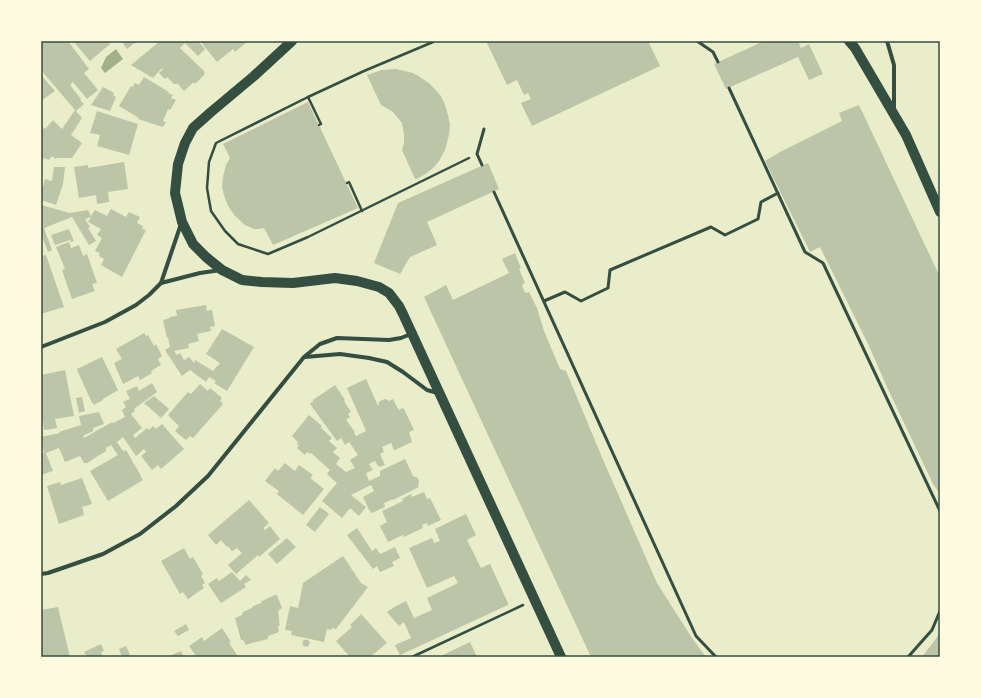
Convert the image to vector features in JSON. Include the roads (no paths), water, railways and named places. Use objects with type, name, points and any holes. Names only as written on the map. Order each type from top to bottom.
[{"type":"main road","points":[[292,41],[254,76],[193,128],[185,143],[178,164],[175,193],[182,222],[193,244],[206,257],[222,270],[242,280],[293,283],[335,278],[357,281],[379,287],[389,293],[399,306],[561,657]]},
{"type":"main road","points":[[849,41],[856,48],[906,135],[940,212]]},
{"type":"street","points":[[887,41],[894,65],[894,114]]},
{"type":"street","points":[[41,347],[105,322],[136,305],[149,295],[161,283],[182,222]]},
{"type":"street","points":[[161,283],[200,273],[222,270]]},
{"type":"street","points":[[41,574],[103,554],[140,534],[176,506],[208,476],[304,357],[320,344],[337,338],[389,340],[412,334]]},
{"type":"street","points":[[304,357],[340,354],[386,362],[403,372],[427,390],[439,393]]},
{"type":"lane","points":[[697,41],[713,52],[718,62]]},
{"type":"lane","points":[[729,88],[805,252],[823,263],[940,511]]},
{"type":"lane","points":[[482,165],[477,154],[484,129]]},
{"type":"lane","points":[[494,192],[696,636],[716,657]]},
{"type":"lane","points":[[544,301],[565,292],[581,301],[608,288],[610,270],[711,227],[725,235],[758,220],[761,202],[778,194]]},
{"type":"lane","points":[[908,657],[932,630],[940,611]]}]
